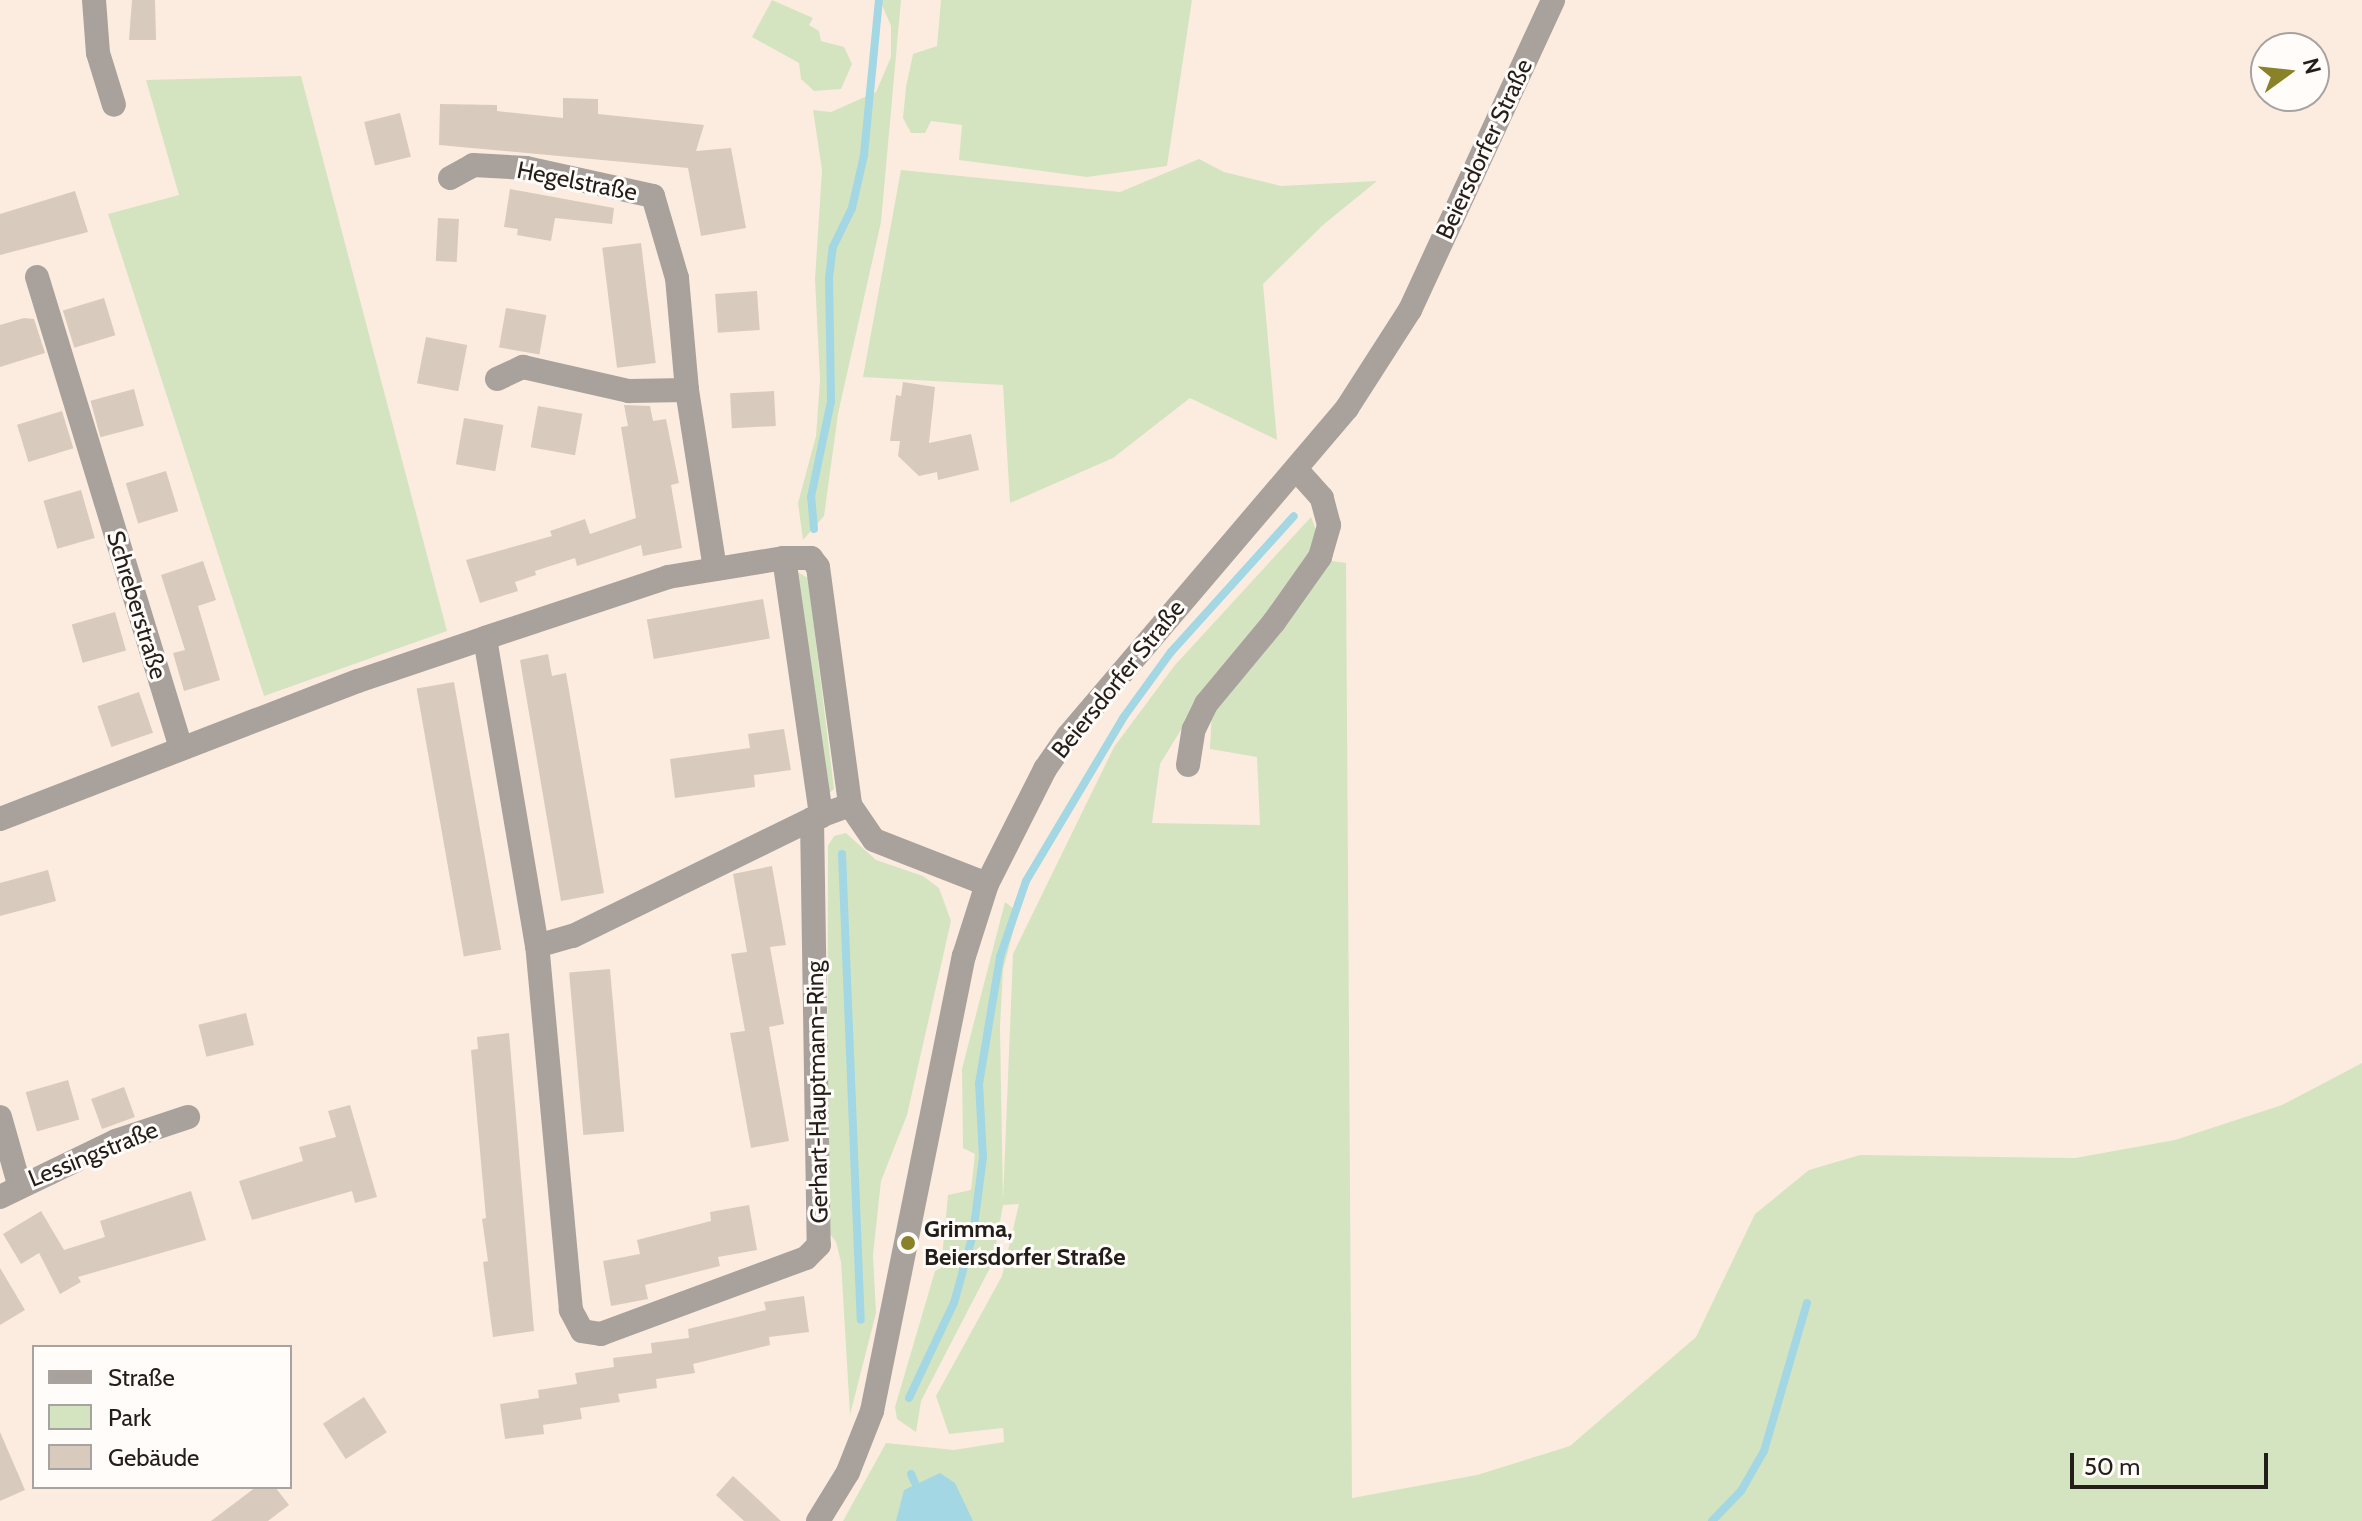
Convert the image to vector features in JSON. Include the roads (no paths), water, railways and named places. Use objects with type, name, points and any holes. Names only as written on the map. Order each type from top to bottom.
[{"type":"street","points":[[94,0],[98,53],[114,105]]},
{"type":"street","name":"Beiersdorfer Straße","points":[[818,1521],[848,1472],[872,1411],[964,956],[987,884],[1045,769],[1093,702],[1347,408],[1410,310],[1553,0]]},
{"type":"street","name":"Hegelstraße","points":[[450,178],[473,165],[526,168],[653,196],[677,278],[687,390],[715,569]]},
{"type":"street","name":"Schreberstraße","points":[[37,277],[181,748]]},
{"type":"street","points":[[497,379],[523,367],[629,391],[687,390]]},
{"type":"street","points":[[1188,765],[1194,729],[1206,704],[1320,557],[1329,525],[1322,498],[1296,469]]},
{"type":"street","points":[[0,819],[181,748],[485,638],[668,577],[784,558],[811,558],[818,567],[850,805],[874,840],[987,884]]},
{"type":"street","points":[[784,558],[816,818]]},
{"type":"street","name":"Gerhart-Hauptmann-Ring","points":[[485,638],[537,946],[571,1310],[582,1331],[601,1334],[806,1258],[819,1245],[816,818]]},
{"type":"street","points":[[537,946],[573,936],[816,818],[850,805]]},
{"type":"street","points":[[0,1117],[9,1190]]},
{"type":"street","name":"Lessingstraße","points":[[9,1190],[116,1141],[188,1117]]},
{"type":"water","points":[[940,1473],[955,1483],[973,1521],[896,1521],[904,1490]]},
{"type":"waterway","points":[[814,529],[811,497],[831,401],[829,278],[833,247],[852,208],[864,155],[879,0]]},
{"type":"waterway","points":[[909,1398],[954,1303],[973,1234],[983,1157],[979,1084],[1000,957],[1026,881],[1123,718],[1171,652],[1294,516]]},
{"type":"waterway","points":[[842,854],[861,1320]]},
{"type":"waterway","points":[[1712,1521],[1741,1491],[1764,1451],[1807,1303]]},
{"type":"waterway","points":[[911,1474],[915,1483]]},
{"type":"place","name":"Grimma, Beiersdorfer Straße","points":[[908,1243]]}]
